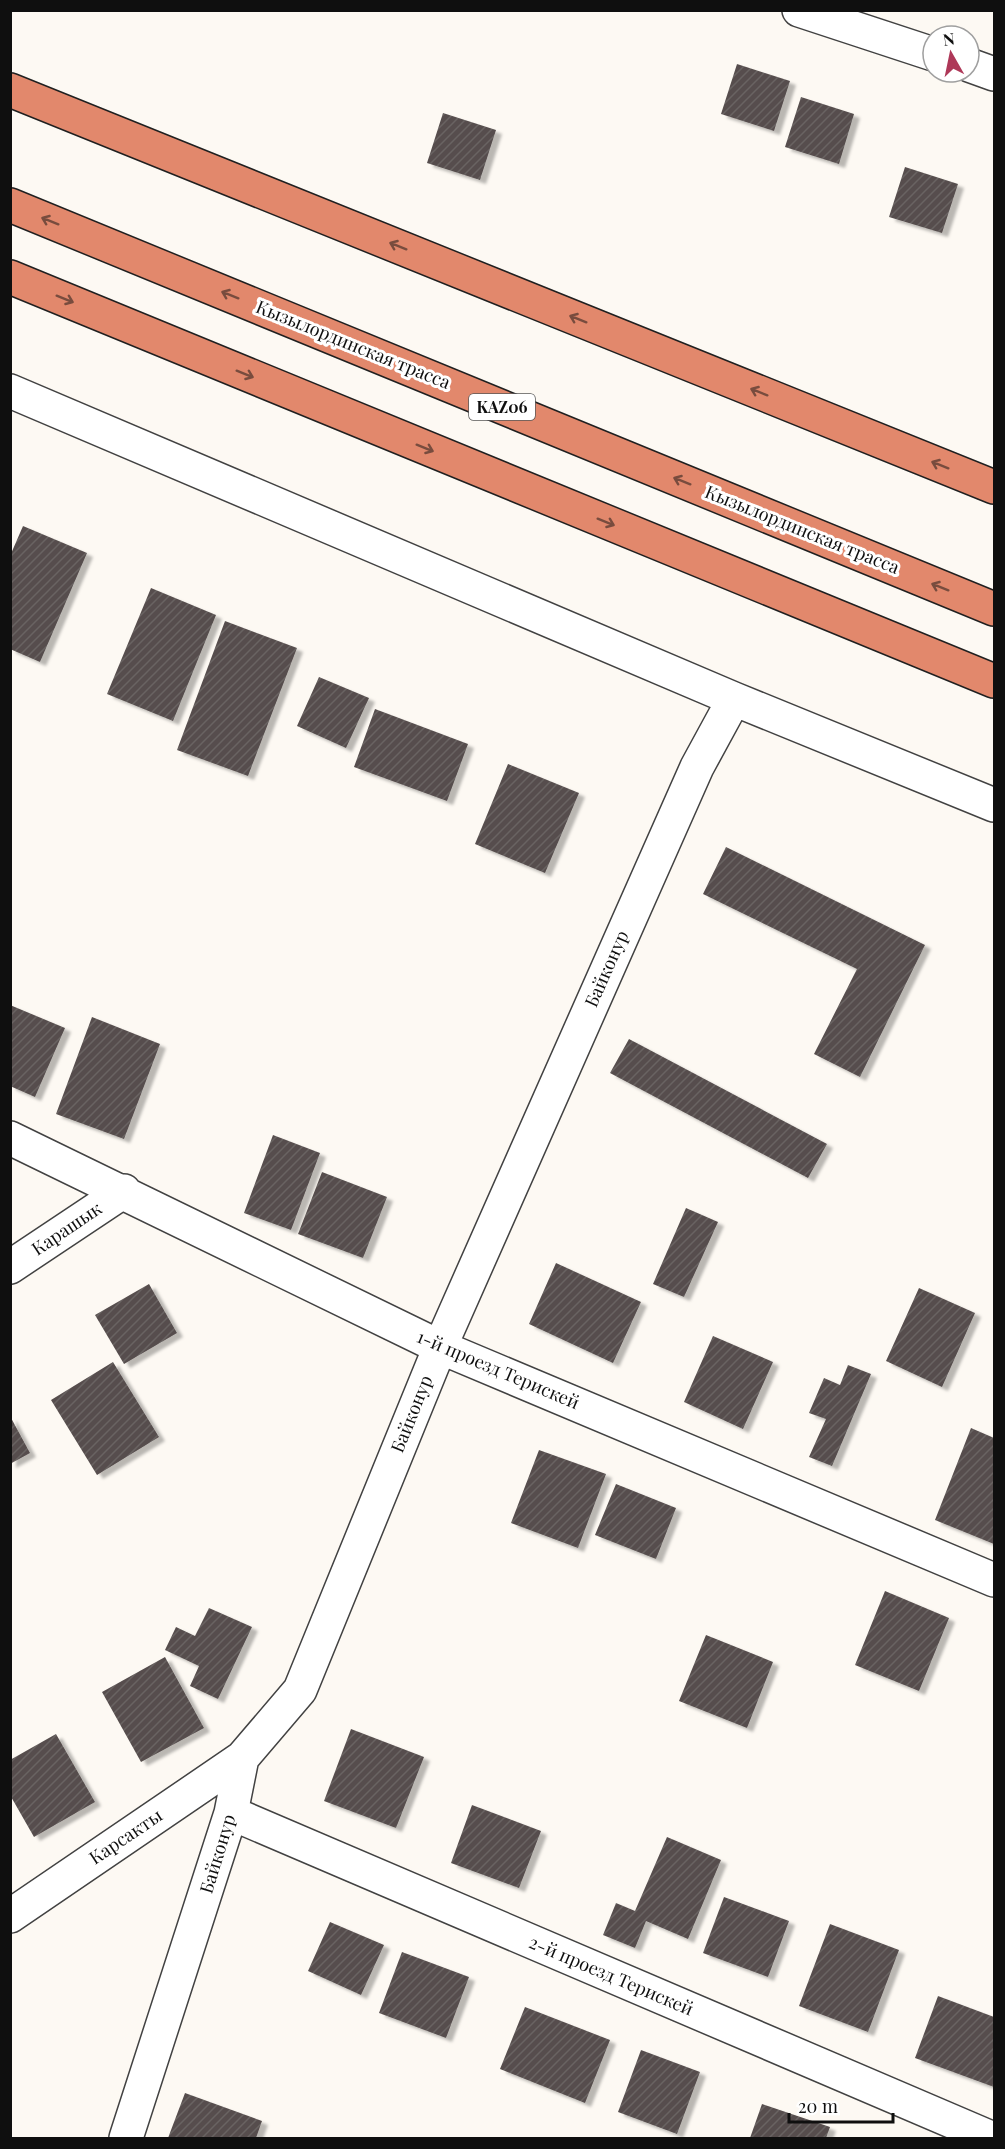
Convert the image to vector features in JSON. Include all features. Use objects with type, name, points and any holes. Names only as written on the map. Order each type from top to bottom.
[{"type":"highway","points":[[10,90],[994,487]]},
{"type":"highway","name":"Кызылординская трасса","points":[[10,205],[994,609]]},
{"type":"highway","points":[[10,277],[994,681]]},
{"type":"street","points":[[799,10],[921,50]]},
{"type":"street","points":[[10,391],[734,699],[994,805]]},
{"type":"street","name":"Байконур","points":[[126,2139],[231,1813],[242,1758],[300,1690],[440,1347],[697,767],[734,699]]},
{"type":"street","name":"1-й проезд Терискей","points":[[10,1138],[124,1191],[440,1347],[994,1580]]},
{"type":"street","name":"Карашык","points":[[10,1267],[124,1191]]},
{"type":"street","name":"Карсакты","points":[[10,1916],[242,1758]]},
{"type":"street","name":"2-й проезд Терискей","points":[[231,1813],[991,2139]]},
{"type":"building","points":[[737,64],[790,81],[774,131],[721,114]]},
{"type":"building","points":[[801,97],[854,114],[839,164],[785,147]]},
{"type":"building","points":[[443,113],[496,130],[480,180],[427,163]]},
{"type":"building","points":[[905,167],[958,184],[942,233],[889,217]]},
{"type":"building","points":[[23,526],[87,553],[40,662],[10,649],[10,556]]},
{"type":"building","points":[[151,588],[216,615],[173,721],[107,694]]},
{"type":"building","points":[[225,621],[297,648],[248,776],[177,750]]},
{"type":"building","points":[[319,677],[369,698],[346,748],[297,726]]},
{"type":"building","points":[[375,709],[468,744],[447,801],[354,767]]},
{"type":"building","points":[[508,764],[579,793],[545,873],[475,844]]},
{"type":"building","points":[[726,847],[925,945],[860,1077],[814,1054],[857,969],[703,894]]},
{"type":"building","points":[[10,1005],[65,1028],[35,1097],[10,1086]]},
{"type":"building","points":[[92,1017],[160,1044],[124,1139],[56,1114]]},
{"type":"building","points":[[629,1039],[827,1144],[808,1178],[610,1073]]},
{"type":"building","points":[[273,1135],[320,1153],[291,1230],[244,1213]]},
{"type":"building","points":[[322,1172],[387,1197],[363,1258],[298,1234]]},
{"type":"building","points":[[686,1208],[718,1222],[684,1297],[653,1284]]},
{"type":"building","points":[[556,1263],[641,1302],[613,1363],[529,1324]]},
{"type":"building","points":[[149,1284],[177,1333],[124,1364],[95,1315]]},
{"type":"building","points":[[919,1288],[975,1313],[942,1387],[886,1361]]},
{"type":"building","points":[[713,1336],[773,1362],[743,1429],[684,1402]]},
{"type":"building","points":[[113,1362],[159,1437],[97,1475],[51,1400]]},
{"type":"building","points":[[848,1365],[871,1374],[832,1466],[809,1457],[826,1419],[809,1413],[824,1378],[840,1385]]},
{"type":"building","points":[[10,1416],[30,1453],[10,1464]]},
{"type":"building","points":[[971,1428],[994,1438],[994,1544],[935,1520]]},
{"type":"building","points":[[539,1450],[606,1474],[578,1548],[511,1523]]},
{"type":"building","points":[[616,1484],[676,1508],[656,1559],[595,1535]]},
{"type":"building","points":[[885,1591],[949,1618],[919,1691],[855,1665]]},
{"type":"building","points":[[209,1608],[252,1627],[218,1699],[190,1686],[199,1666],[165,1650],[176,1627],[195,1636]]},
{"type":"building","points":[[706,1635],[773,1662],[747,1728],[679,1701]]},
{"type":"building","points":[[165,1657],[204,1728],[141,1762],[102,1692]]},
{"type":"building","points":[[351,1729],[424,1757],[396,1828],[324,1801]]},
{"type":"building","points":[[56,1734],[95,1802],[34,1837],[10,1795],[10,1760]]},
{"type":"building","points":[[472,1805],[541,1831],[519,1888],[451,1863]]},
{"type":"building","points":[[667,1837],[721,1860],[688,1939],[646,1921],[635,1948],[603,1935],[616,1903],[635,1911]]},
{"type":"building","points":[[724,1897],[789,1921],[768,1977],[703,1953]]},
{"type":"building","points":[[330,1922],[384,1945],[361,1995],[308,1971]]},
{"type":"building","points":[[830,1924],[899,1950],[868,2032],[799,2006]]},
{"type":"building","points":[[402,1952],[469,1977],[446,2038],[379,2013]]},
{"type":"building","points":[[938,1996],[994,2017],[994,2087],[915,2058]]},
{"type":"building","points":[[525,2007],[610,2040],[585,2103],[500,2069]]},
{"type":"building","points":[[641,2050],[700,2072],[677,2134],[618,2112]]},
{"type":"building","points":[[185,2093],[262,2121],[256,2138],[168,2138]]},
{"type":"building","points":[[762,2104],[830,2127],[826,2138],[750,2138]]}]
